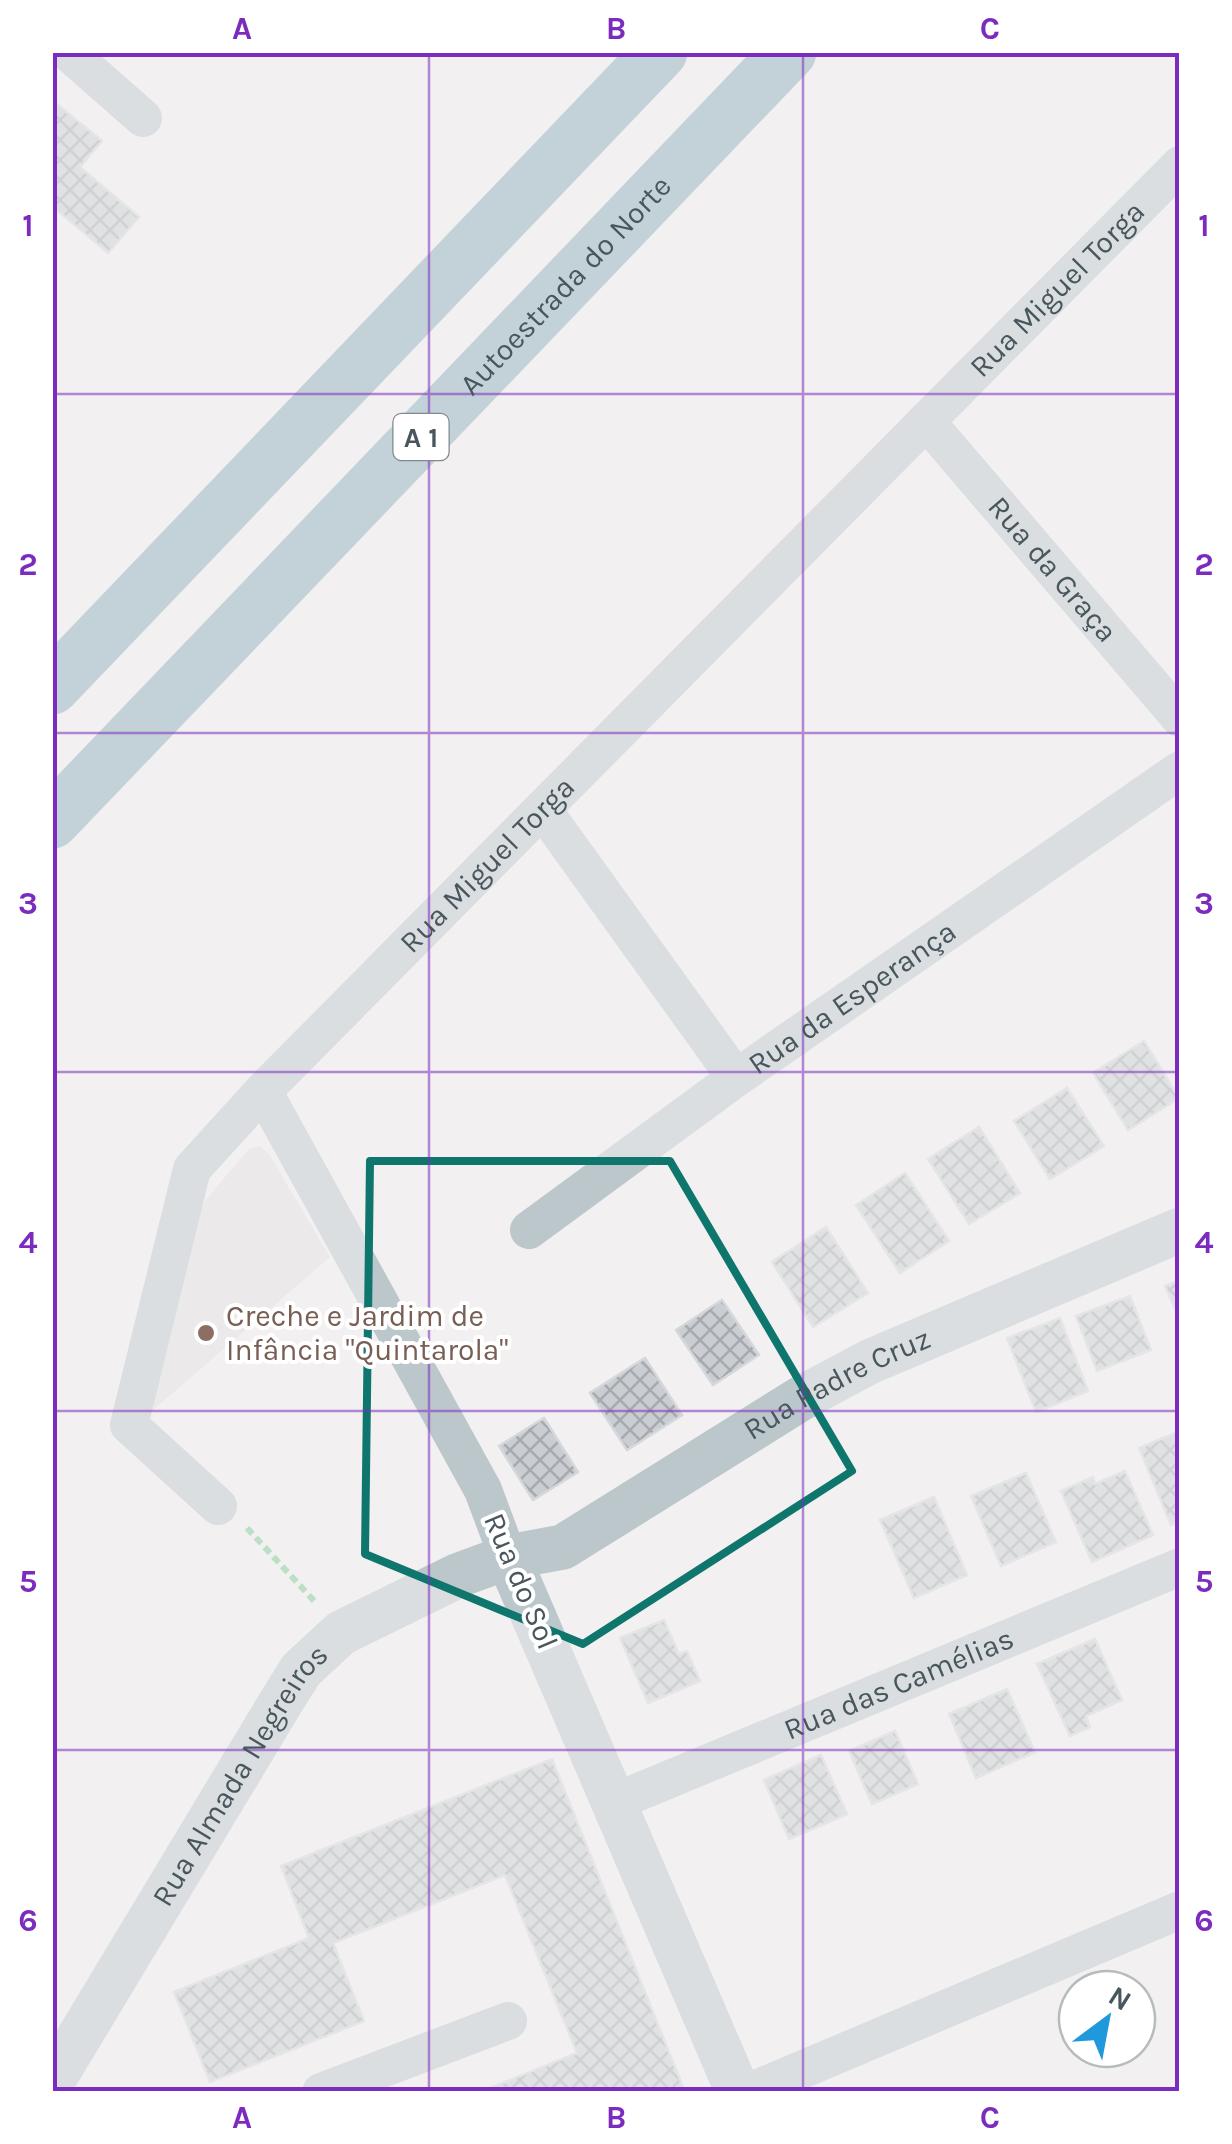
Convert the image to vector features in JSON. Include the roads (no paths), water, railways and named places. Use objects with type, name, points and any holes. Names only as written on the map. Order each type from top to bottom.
[{"type":"highway","points":[[52,687],[660,52]]},
{"type":"highway","name":"Autoestrada do Norte","points":[[52,821],[788,52]]},
{"type":"street","points":[[68,52],[143,118]]},
{"type":"street","name":"Rua Miguel Torga","points":[[218,1506],[130,1424],[192,1168],[263,1090],[1180,165]]},
{"type":"street","name":"Rua da Graça","points":[[926,421],[1180,718]]},
{"type":"street","name":"Rua da Esperança","points":[[529,1230],[736,1078],[1180,770]]},
{"type":"street","points":[[543,810],[736,1078]]},
{"type":"street","name":"Rua do Sol","points":[[263,1090],[483,1490],[508,1557],[617,1801],[738,2092]]},
{"type":"street","name":"Rua Padre Cruz","points":[[508,1557],[564,1547],[800,1399],[869,1362],[1180,1230]]},
{"type":"street","name":"Rua Almada Negreiros","points":[[52,2082],[302,1670],[340,1633],[459,1575],[508,1557]]},
{"type":"street","name":"Rua das Camélias","points":[[617,1801],[1180,1567]]},
{"type":"street","points":[[749,2092],[1180,1910]]},
{"type":"street","points":[[321,2092],[508,2022]]},
{"type":"place","name":"Creche e Jardim de Infância \"Quintarola\"","points":[[206,1333]]}]
